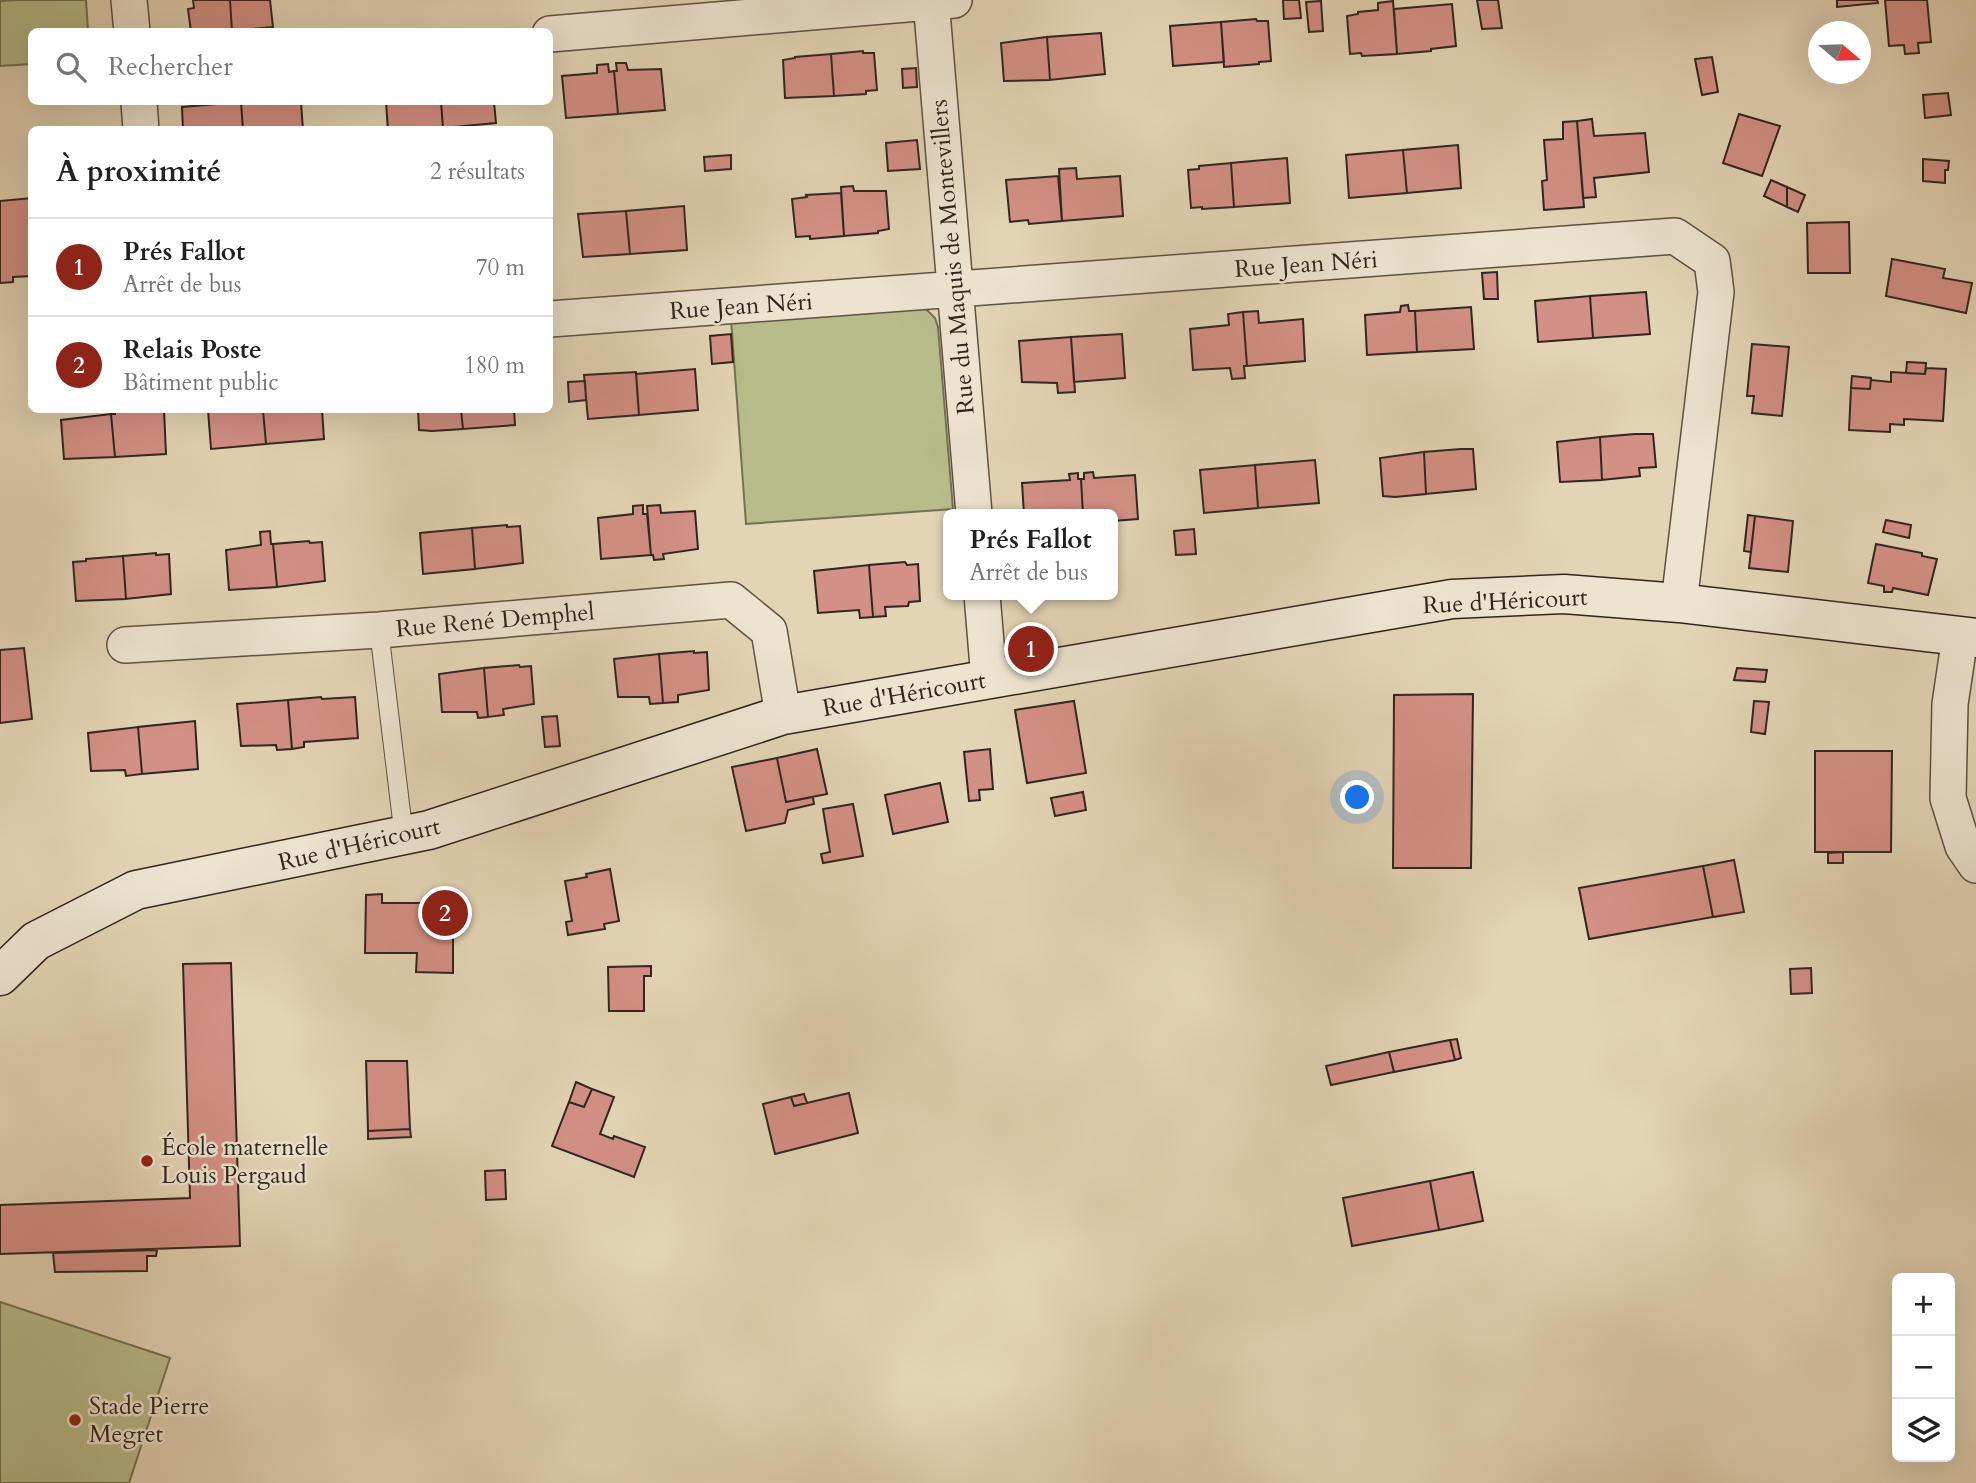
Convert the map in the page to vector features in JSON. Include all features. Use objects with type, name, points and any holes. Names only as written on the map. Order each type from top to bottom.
[{"type":"street","points":[[129,0],[132,28]]},
{"type":"street","points":[[553,34],[938,1]]},
{"type":"street","name":"Rue du Maquis de Montevillers","points":[[938,1],[954,291],[974,509]]},
{"type":"street","points":[[139,105],[141,126]]},
{"type":"street","name":"Rue Jean Néri","points":[[553,319],[1675,236],[1712,261],[1716,292],[1679,603]]},
{"type":"street","name":"Rue d'Héricourt","points":[[0,976],[36,941],[136,890],[404,837],[783,715],[1452,599],[1564,594],[1679,603],[1968,638]]},
{"type":"street","name":"Rue René Demphel","points":[[125,645],[380,630],[731,600],[769,631],[783,715]]},
{"type":"street","points":[[982,600],[989,679]]},
{"type":"street","points":[[1968,638],[1950,704],[1948,798],[1963,846],[1976,865]]},
{"type":"lane","points":[[380,630],[404,837]]},
{"type":"green space","points":[[86,0],[88,28],[28,28],[28,64],[0,66],[0,1]]},
{"type":"green space","points":[[924,307],[935,318],[938,327],[953,509],[746,524],[731,319]]},
{"type":"green space","name":"Stade Pierre Megret","points":[[0,1302],[170,1358],[129,1483],[0,1483]]},
{"type":"building","points":[[193,0],[230,0],[232,28],[190,28],[188,9],[194,8]]},
{"type":"building","points":[[230,0],[270,0],[273,27],[232,28]]},
{"type":"building","points":[[1283,0],[1299,0],[1301,18],[1284,19]]},
{"type":"building","points":[[1477,0],[1498,0],[1502,28],[1482,29]]},
{"type":"building","points":[[1837,0],[1877,0],[1878,3],[1837,7]]},
{"type":"building","points":[[1885,0],[1927,0],[1931,42],[1918,43],[1919,53],[1905,54],[1904,45],[1889,46]]},
{"type":"building","points":[[1321,1],[1323,31],[1309,32],[1306,2]]},
{"type":"building","points":[[1393,1],[1397,54],[1350,54],[1347,16],[1378,10],[1378,3]]},
{"type":"building","points":[[1452,4],[1456,46],[1397,54],[1394,9]]},
{"type":"building","points":[[1256,19],[1268,21],[1271,61],[1224,67],[1221,22]]},
{"type":"building","points":[[1221,22],[1224,62],[1173,66],[1170,26]]},
{"type":"building","points":[[1101,33],[1105,74],[1050,80],[1047,37]]},
{"type":"building","points":[[1047,37],[1050,80],[1004,81],[1001,43]]},
{"type":"building","points":[[863,51],[874,53],[877,90],[866,91],[866,94],[834,96],[831,54]]},
{"type":"building","points":[[831,54],[834,96],[785,98],[783,60]]},
{"type":"building","points":[[1712,57],[1718,92],[1702,95],[1695,59]]},
{"type":"building","points":[[616,63],[626,63],[628,70],[661,69],[665,110],[618,114],[614,71],[617,71]]},
{"type":"building","points":[[608,64],[609,72],[614,71],[618,114],[566,118],[562,76],[597,73],[597,65]]},
{"type":"building","points":[[916,68],[917,87],[903,88],[902,69]]},
{"type":"building","points":[[1948,93],[1951,115],[1925,118],[1923,95]]},
{"type":"building","points":[[241,105],[243,126],[183,126],[182,107]]},
{"type":"building","points":[[241,105],[301,105],[303,126],[243,126]]},
{"type":"building","points":[[386,105],[441,105],[443,126],[388,126]]},
{"type":"building","points":[[441,105],[494,105],[496,123],[443,126]]},
{"type":"building","points":[[1739,114],[1780,126],[1762,176],[1723,163]]},
{"type":"building","points":[[1592,119],[1594,136],[1645,133],[1649,172],[1594,178],[1596,197],[1583,198],[1577,121]]},
{"type":"building","points":[[1577,121],[1584,207],[1544,210],[1542,181],[1547,180],[1544,140],[1563,139],[1563,122]]},
{"type":"building","points":[[917,140],[920,169],[888,171],[886,143]]},
{"type":"building","points":[[1458,145],[1461,188],[1407,193],[1403,150]]},
{"type":"building","points":[[1403,150],[1407,193],[1349,198],[1346,155]]},
{"type":"building","points":[[731,155],[731,169],[705,171],[704,157]]},
{"type":"building","points":[[1287,158],[1290,203],[1234,207],[1231,163]]},
{"type":"building","points":[[1923,159],[1949,161],[1948,170],[1945,170],[1945,183],[1923,181]]},
{"type":"building","points":[[1231,163],[1234,207],[1191,208],[1188,170],[1199,169],[1199,166]]},
{"type":"building","points":[[1076,168],[1077,179],[1120,176],[1123,216],[1062,221],[1059,169]]},
{"type":"building","points":[[1058,176],[1062,221],[1029,224],[1028,220],[1010,222],[1006,180]]},
{"type":"building","points":[[1771,180],[1787,187],[1787,207],[1764,196]]},
{"type":"building","points":[[853,186],[854,191],[886,191],[889,229],[878,233],[844,236],[841,187]]},
{"type":"building","points":[[1787,187],[1805,195],[1798,212],[1787,207]]},
{"type":"building","points":[[841,193],[844,236],[810,239],[810,236],[796,237],[792,199],[807,197],[806,195]]},
{"type":"building","points":[[28,198],[28,276],[13,277],[13,282],[0,283],[0,201]]},
{"type":"building","points":[[684,206],[687,250],[630,254],[626,211]]},
{"type":"building","points":[[626,211],[630,254],[583,257],[578,214]]},
{"type":"building","points":[[1849,222],[1850,273],[1808,273],[1807,223]]},
{"type":"building","points":[[1892,259],[1945,269],[1943,278],[1972,283],[1966,313],[1886,296]]},
{"type":"building","points":[[1497,272],[1498,299],[1484,299],[1482,273]]},
{"type":"building","points":[[1646,292],[1650,334],[1593,338],[1590,296]]},
{"type":"building","points":[[1590,296],[1593,338],[1538,342],[1535,301]]},
{"type":"building","points":[[1408,305],[1409,311],[1415,311],[1417,352],[1367,355],[1365,315],[1400,312],[1401,306]]},
{"type":"building","points":[[1471,307],[1474,349],[1417,352],[1415,311]]},
{"type":"building","points":[[1258,311],[1259,323],[1303,319],[1305,361],[1247,366],[1243,312]]},
{"type":"building","points":[[1243,312],[1247,366],[1244,366],[1245,378],[1232,379],[1230,368],[1193,370],[1190,329],[1229,325],[1228,314]]},
{"type":"building","points":[[731,334],[733,362],[712,364],[710,336]]},
{"type":"building","points":[[1122,334],[1125,378],[1074,382],[1071,337]]},
{"type":"building","points":[[1071,337],[1075,392],[1058,393],[1057,383],[1022,382],[1019,341]]},
{"type":"building","points":[[1752,344],[1789,347],[1782,416],[1752,413],[1754,396],[1747,396]]},
{"type":"building","points":[[1907,362],[1926,363],[1925,374],[1906,373]]},
{"type":"building","points":[[1926,368],[1946,369],[1943,421],[1904,419],[1904,425],[1890,424],[1890,432],[1849,430],[1851,388],[1870,389],[1871,380],[1891,382],[1891,372],[1925,374]]},
{"type":"building","points":[[695,369],[698,410],[639,415],[636,374]]},
{"type":"building","points":[[636,372],[639,415],[588,419],[584,375]]},
{"type":"building","points":[[1852,376],[1871,378],[1870,389],[1851,388]]},
{"type":"building","points":[[585,381],[586,400],[569,402],[568,382]]},
{"type":"building","points":[[164,413],[166,454],[115,457],[111,414]]},
{"type":"building","points":[[208,413],[263,413],[266,444],[211,449]]},
{"type":"building","points":[[263,413],[322,413],[324,439],[266,444]]},
{"type":"building","points":[[418,413],[461,413],[463,429],[419,430]]},
{"type":"building","points":[[461,413],[514,413],[515,425],[463,429]]},
{"type":"building","points":[[111,414],[115,457],[64,459],[61,420]]},
{"type":"building","points":[[1653,434],[1656,467],[1639,468],[1640,476],[1602,480],[1600,437]]},
{"type":"building","points":[[1600,437],[1602,480],[1560,482],[1557,442]]},
{"type":"building","points":[[1473,449],[1476,489],[1426,494],[1424,452]]},
{"type":"building","points":[[1424,452],[1426,494],[1383,496],[1380,458]]},
{"type":"building","points":[[1315,460],[1319,503],[1258,508],[1255,465]]},
{"type":"building","points":[[1255,465],[1258,508],[1204,513],[1200,470]]},
{"type":"building","points":[[1093,472],[1094,478],[1135,475],[1138,519],[1118,521],[1118,509],[1083,509],[1081,479],[1084,479],[1084,473]]},
{"type":"building","points":[[1078,473],[1078,479],[1081,479],[1083,509],[1024,509],[1022,483],[1070,480],[1069,474]]},
{"type":"building","points":[[643,505],[643,514],[647,514],[651,555],[601,559],[598,518],[633,514],[633,506]]},
{"type":"building","points":[[660,505],[661,513],[695,511],[698,549],[663,554],[664,559],[654,560],[651,555],[647,506]]},
{"type":"building","points":[[1748,515],[1755,516],[1751,552],[1744,551]]},
{"type":"building","points":[[1755,516],[1793,521],[1788,572],[1749,568]]},
{"type":"building","points":[[1886,520],[1911,525],[1909,538],[1883,532]]},
{"type":"building","points":[[520,526],[523,563],[475,569],[472,528]]},
{"type":"building","points":[[472,528],[475,569],[423,574],[420,533]]},
{"type":"building","points":[[1194,529],[1196,554],[1176,555],[1174,531]]},
{"type":"building","points":[[270,531],[277,587],[229,590],[226,550],[261,545],[260,532]]},
{"type":"building","points":[[322,542],[325,581],[277,587],[273,544]]},
{"type":"building","points":[[1876,544],[1922,553],[1922,556],[1937,559],[1928,595],[1893,588],[1892,592],[1884,592],[1884,586],[1868,583]]},
{"type":"building","points":[[169,554],[171,594],[126,599],[123,556]]},
{"type":"building","points":[[123,556],[126,599],[76,601],[73,562]]},
{"type":"building","points":[[905,562],[907,565],[918,564],[920,601],[909,602],[908,606],[885,607],[886,616],[873,617],[869,565]]},
{"type":"building","points":[[869,565],[873,617],[860,618],[859,610],[818,613],[814,571]]},
{"type":"building","points":[[24,648],[32,719],[0,723],[0,650]]},
{"type":"building","points":[[707,652],[709,690],[678,695],[678,702],[663,703],[659,654]]},
{"type":"building","points":[[659,654],[663,703],[650,704],[649,697],[618,697],[614,659]]},
{"type":"building","points":[[531,666],[534,704],[503,709],[504,715],[488,717],[484,668]]},
{"type":"building","points":[[484,668],[488,717],[478,718],[477,712],[442,712],[439,674]]},
{"type":"building","points":[[1737,668],[1767,670],[1765,682],[1734,680]]},
{"type":"building","points":[[1473,694],[1471,868],[1393,868],[1394,695]]},
{"type":"building","points":[[355,697],[358,738],[304,742],[304,747],[292,749],[288,700]]},
{"type":"building","points":[[288,700],[292,749],[277,750],[276,745],[241,746],[237,704]]},
{"type":"building","points":[[1074,701],[1086,773],[1027,783],[1015,710]]},
{"type":"building","points":[[1754,701],[1769,702],[1765,734],[1751,732]]},
{"type":"building","points":[[557,716],[560,746],[545,747],[542,717]]},
{"type":"building","points":[[195,721],[198,769],[142,774],[138,727]]},
{"type":"building","points":[[138,727],[142,774],[126,776],[125,770],[91,771],[88,733]]},
{"type":"building","points":[[817,749],[827,794],[786,802],[777,758]]},
{"type":"building","points":[[990,749],[993,789],[979,790],[980,800],[969,801],[964,752]]},
{"type":"building","points":[[1815,751],[1892,751],[1891,852],[1815,852]]},
{"type":"building","points":[[777,758],[786,802],[813,797],[814,804],[788,810],[785,823],[746,831],[732,767]]},
{"type":"building","points":[[940,783],[948,822],[893,834],[885,795]]},
{"type":"building","points":[[1083,792],[1086,810],[1055,816],[1051,798]]},
{"type":"building","points":[[853,804],[863,856],[823,863],[821,854],[830,852],[823,809]]},
{"type":"building","points":[[1843,852],[1843,863],[1828,863],[1828,853]]},
{"type":"building","points":[[1734,860],[1744,912],[1713,917],[1703,866]]},
{"type":"building","points":[[1703,866],[1713,917],[1589,939],[1579,888]]},
{"type":"building","points":[[610,869],[619,921],[604,924],[605,929],[568,935],[566,922],[572,921],[565,881]]},
{"type":"building","points":[[382,894],[382,903],[453,903],[453,973],[416,972],[417,953],[365,953],[366,895]]},
{"type":"building","points":[[231,963],[240,1246],[0,1254],[0,1205],[190,1198],[183,964]]},
{"type":"building","points":[[651,966],[651,976],[644,976],[644,1011],[609,1011],[608,967]]},
{"type":"building","points":[[1811,968],[1812,993],[1791,994],[1790,969]]},
{"type":"building","points":[[1457,1039],[1461,1058],[1455,1060],[1450,1040]]},
{"type":"building","points":[[1450,1040],[1455,1060],[1394,1072],[1389,1052]]},
{"type":"building","points":[[1389,1052],[1394,1072],[1331,1085],[1326,1066]]},
{"type":"building","points":[[366,1061],[407,1061],[410,1129],[368,1131]]},
{"type":"building","points":[[576,1082],[592,1089],[584,1107],[569,1102]]},
{"type":"building","points":[[592,1089],[614,1097],[600,1134],[645,1147],[634,1177],[552,1146],[569,1102],[584,1107]]},
{"type":"building","points":[[849,1093],[858,1133],[775,1154],[763,1104],[791,1097],[794,1106]]},
{"type":"building","points":[[804,1094],[807,1103],[794,1106],[791,1097]]},
{"type":"building","points":[[410,1129],[411,1137],[368,1139],[368,1131]]},
{"type":"building","points":[[505,1170],[506,1199],[486,1200],[485,1171]]},
{"type":"building","points":[[1473,1172],[1483,1221],[1439,1230],[1430,1181]]},
{"type":"building","points":[[1430,1181],[1439,1230],[1352,1246],[1343,1198]]},
{"type":"building","points":[[157,1250],[156,1256],[147,1256],[147,1271],[55,1272],[53,1253]]},
{"type":"place","name":"Prés Fallot","points":[[1031,649]]},
{"type":"place","name":"Relais Poste","points":[[445,913]]},
{"type":"place","name":"École maternelle Louis Pergaud","points":[[147,1161]]},
{"type":"place","name":"Stade Pierre Megret","points":[[75,1420]]}]
